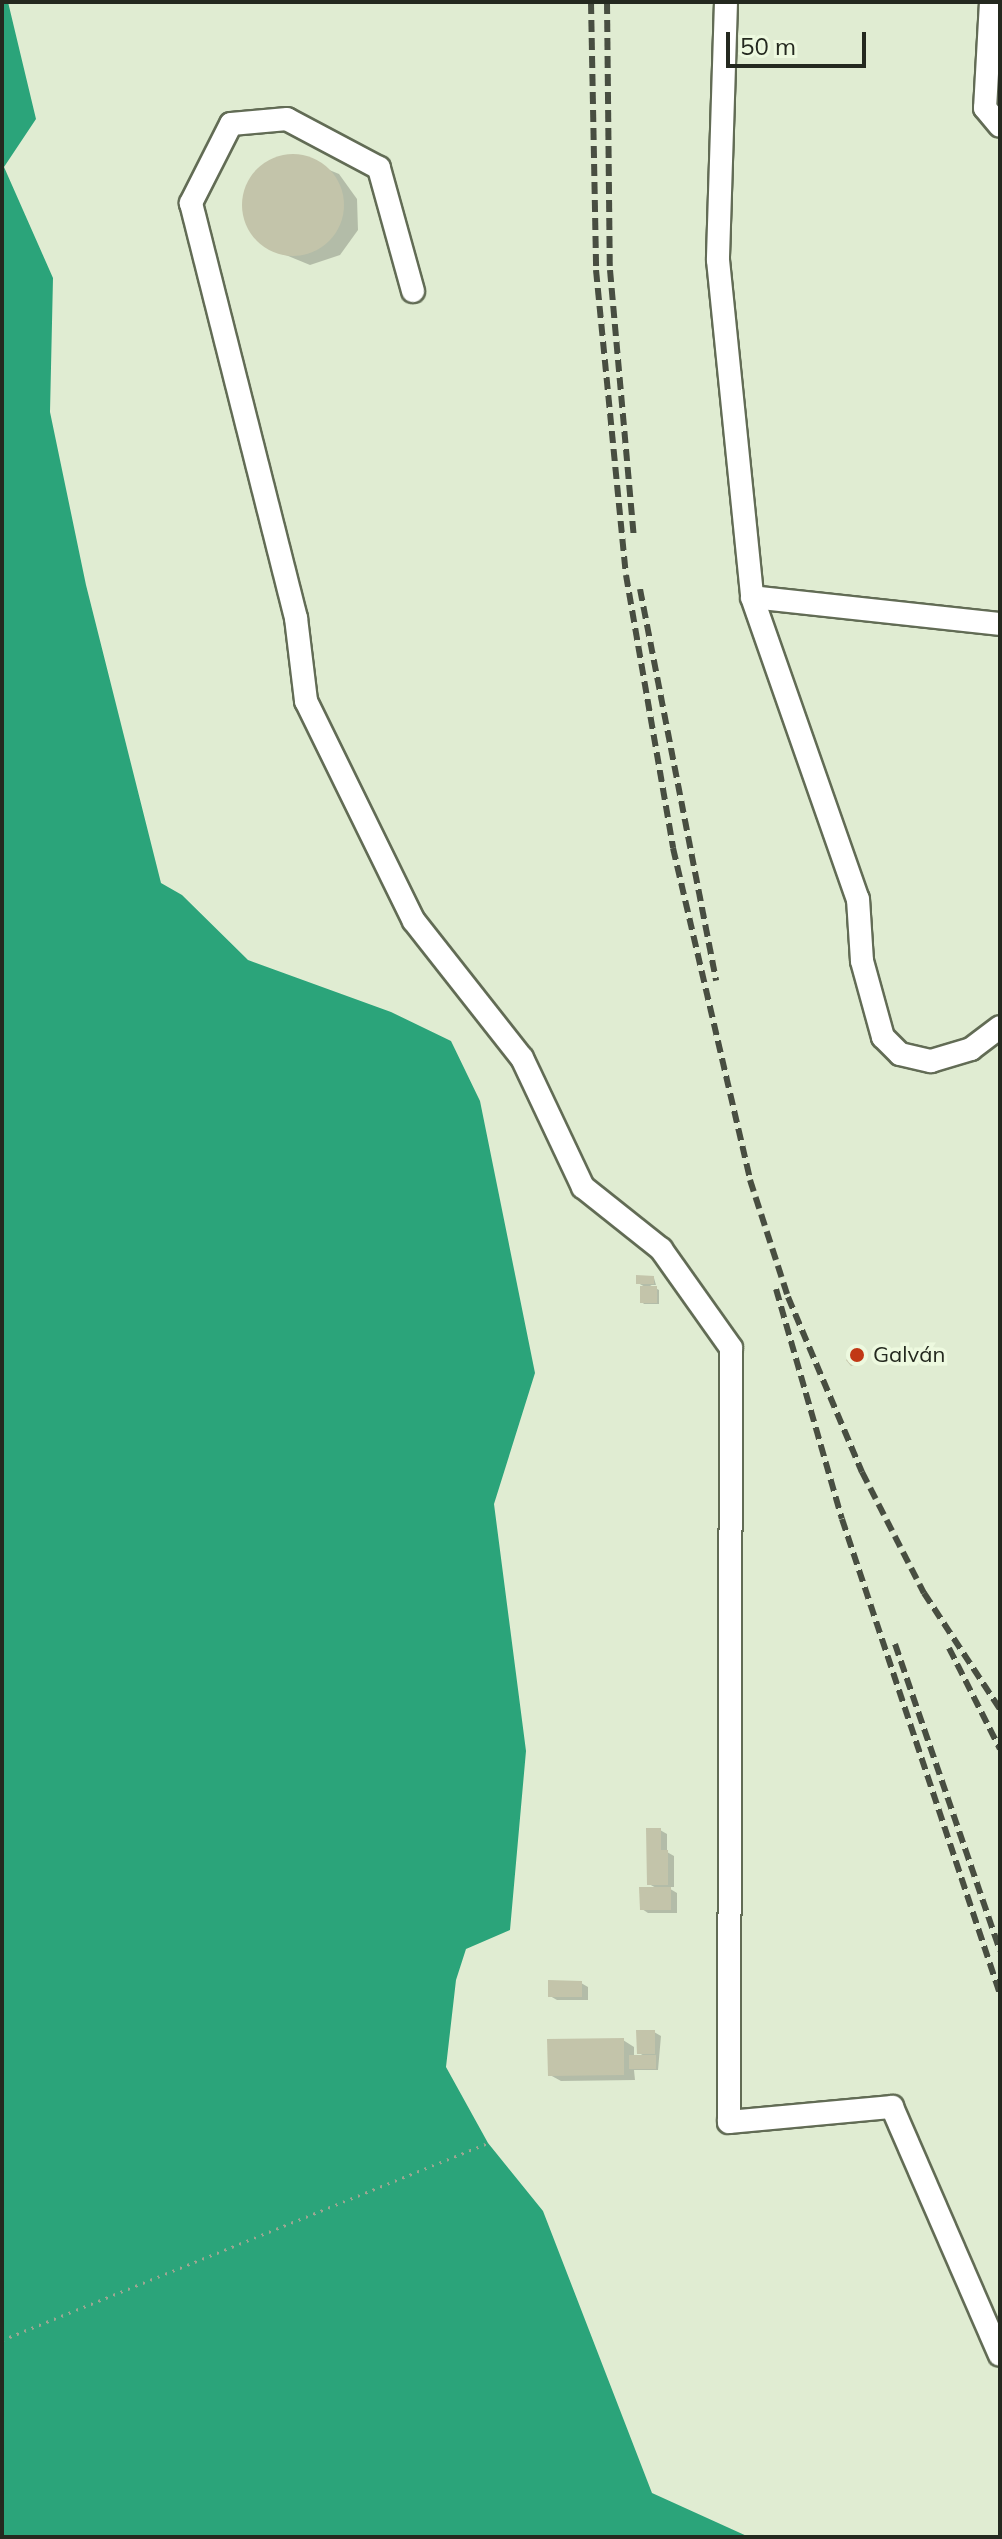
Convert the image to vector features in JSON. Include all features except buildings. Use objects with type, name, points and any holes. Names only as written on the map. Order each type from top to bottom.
[{"type":"lane","points":[[726,2],[718,260],[752,597],[858,899],[862,961],[883,1037],[900,1054],[931,1061],[971,1049],[1000,1027]]},
{"type":"lane","points":[[991,2],[985,108],[1000,126]]},
{"type":"lane","points":[[413,291],[379,168],[287,119],[231,124],[191,203],[296,618],[306,701],[414,921],[522,1058],[583,1187],[661,1249],[731,1348],[729,2122],[892,2107],[1000,2355]]},
{"type":"lane","points":[[752,597],[1000,624]]},
{"type":"path","points":[[2,2340],[488,2143]]},
{"type":"shaded area","points":[[2,2],[8,2],[36,119],[4,167],[53,278],[50,412],[86,585],[161,883],[182,895],[248,960],[391,1012],[451,1041],[480,1101],[535,1373],[494,1504],[526,1751],[510,1930],[466,1949],[456,1980],[446,2067],[488,2143],[543,2211],[652,2493],[749,2537],[2,2537]]},
{"type":"railway","points":[[591,2],[596,270],[626,575],[673,848],[750,1180],[788,1297],[862,1472],[924,1593],[1000,1709]]},
{"type":"railway","points":[[607,2],[610,270],[634,537]]},
{"type":"railway","points":[[640,589],[716,981]]},
{"type":"railway","points":[[776,1289],[842,1519],[1000,1993]]},
{"type":"railway","points":[[895,1644],[1000,1950]]},
{"type":"railway","points":[[949,1648],[1000,1749]]},
{"type":"place","name":"Galván","points":[[857,1355]]}]
